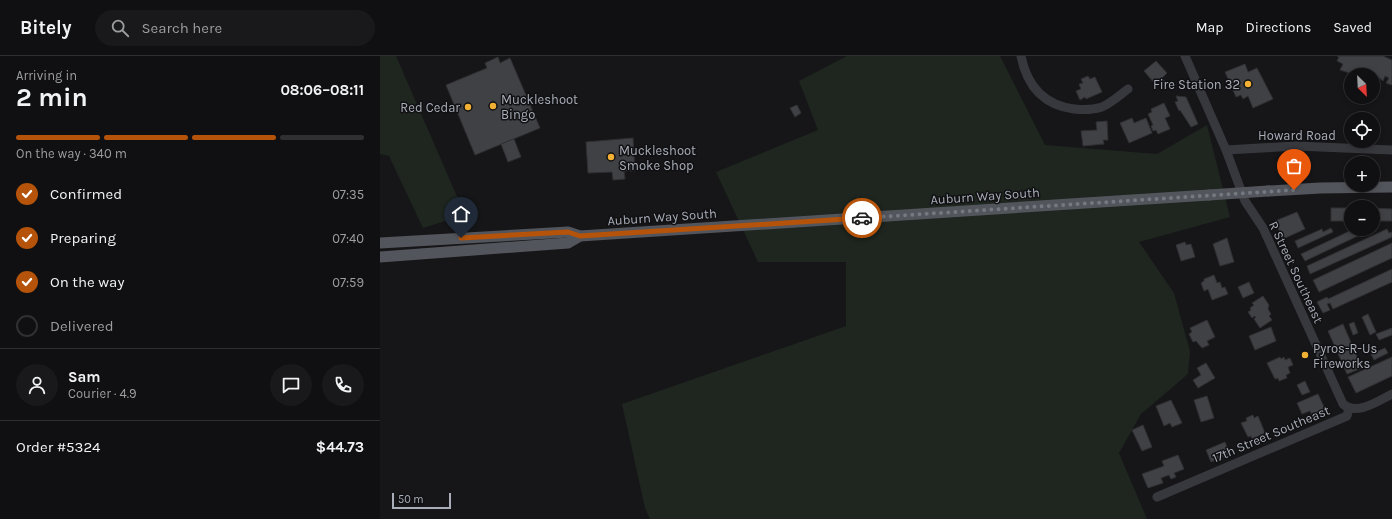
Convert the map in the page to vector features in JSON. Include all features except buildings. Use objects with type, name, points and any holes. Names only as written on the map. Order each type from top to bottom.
[{"type":"main road","name":"Auburn Way South","points":[[380,242],[568,232],[580,236],[1268,191],[1320,188],[1392,187]]},
{"type":"main road","name":"Auburn Way South","points":[[380,257],[568,244],[580,236]]},
{"type":"street","points":[[1021,56],[1027,76],[1042,96],[1053,104],[1065,108],[1091,110],[1103,106],[1128,89]]},
{"type":"street","name":"R Street Southeast","points":[[1184,56],[1226,150],[1245,201],[1263,228],[1337,394],[1343,404],[1349,408]]},
{"type":"street","name":"Howard Road","points":[[1226,150],[1296,146],[1392,150]]},
{"type":"street","name":"17th Street Southeast","points":[[1157,497],[1347,416],[1349,408],[1369,405],[1392,394]]},
{"type":"shaded area","points":[[380,56],[396,56],[465,215],[423,228],[389,156],[380,154]]},
{"type":"shaded area","points":[[847,56],[1000,56],[1045,145],[1157,154],[1207,125],[1230,217],[1139,242],[1174,293],[1190,351],[1188,374],[1141,414],[1119,453],[1147,519],[650,519],[645,508],[622,404],[846,326],[846,262],[758,262],[716,172],[818,130],[799,81]]},
{"type":"way so far","points":[[862,218],[1294,190]]},
{"type":"place","name":"Fire Station 32","points":[[1248,84]]},
{"type":"place","name":"Muckleshoot Bingo","points":[[493,106]]},
{"type":"place","name":"Red Cedar","points":[[468,107]]},
{"type":"place","name":"Muckleshoot Smoke Shop","points":[[611,157]]},
{"type":"place","name":"Pyros-R-Us Fireworks","points":[[1305,355]]},
{"type":"route","points":[[461,238],[568,232],[580,236],[862,218]]}]
